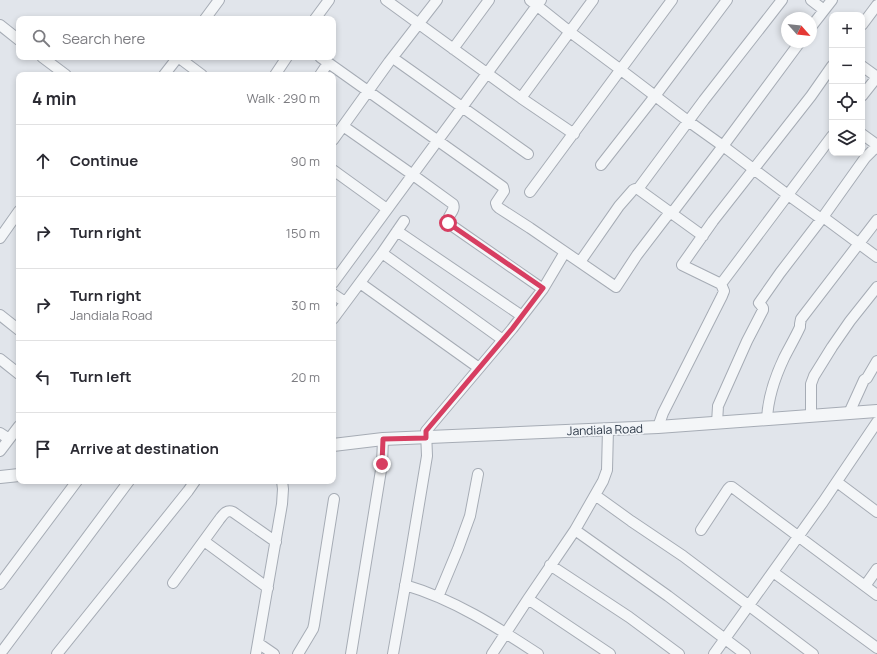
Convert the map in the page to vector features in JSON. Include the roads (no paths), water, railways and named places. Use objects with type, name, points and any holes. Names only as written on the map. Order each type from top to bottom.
[{"type":"street","points":[[207,16],[219,0]]},
{"type":"street","points":[[316,16],[329,0]]},
{"type":"street","points":[[386,0],[487,74],[574,134]]},
{"type":"street","points":[[336,136],[437,0]]},
{"type":"street","points":[[453,49],[489,0]]},
{"type":"street","points":[[521,98],[593,0]]},
{"type":"street","points":[[530,192],[672,0]]},
{"type":"street","points":[[601,165],[655,96],[726,0]]},
{"type":"street","points":[[580,262],[620,206],[635,188],[638,189],[782,0]]},
{"type":"street","points":[[810,0],[824,10]]},
{"type":"street","points":[[817,19],[832,0]]},
{"type":"street","points":[[336,279],[487,74],[536,2],[570,32],[688,122],[820,218],[823,217],[877,257]]},
{"type":"street","points":[[865,21],[877,5]]},
{"type":"street","points":[[0,25],[16,38]]},
{"type":"street","points":[[321,72],[324,60],[503,187],[504,191],[496,203],[499,208],[616,287],[658,227],[667,216],[672,213],[796,48]]},
{"type":"street","points":[[393,58],[528,154]]},
{"type":"street","points":[[46,60],[62,72]]},
{"type":"street","points":[[166,72],[176,60]]},
{"type":"street","points":[[182,60],[198,72]]},
{"type":"street","points":[[276,72],[285,60]]},
{"type":"street","points":[[865,68],[877,77],[865,92]]},
{"type":"street","points":[[658,427],[666,406],[724,291],[721,284],[682,265],[829,70]]},
{"type":"street","points":[[343,126],[453,204],[454,207],[447,220],[448,223],[543,288]]},
{"type":"street","points":[[717,423],[718,406],[747,341],[764,308],[759,303],[865,158],[877,146],[865,136]]},
{"type":"street","points":[[721,284],[829,140]]},
{"type":"street","points":[[336,172],[387,209]]},
{"type":"street","points":[[638,189],[703,236]]},
{"type":"street","points":[[0,238],[16,215]]},
{"type":"street","points":[[767,419],[768,406],[774,384],[783,359],[800,327],[801,319],[877,220]]},
{"type":"street","points":[[336,315],[382,254],[404,221]]},
{"type":"street","points":[[398,231],[522,316]]},
{"type":"street","points":[[393,654],[427,456],[426,431],[522,316],[543,288],[565,252]]},
{"type":"street","points":[[382,254],[503,340]]},
{"type":"street","points":[[360,283],[479,368]]},
{"type":"street","points":[[811,416],[811,384],[819,366],[850,321],[877,287]]},
{"type":"street","points":[[336,296],[345,302]]},
{"type":"street","points":[[0,316],[16,328]]},
{"type":"street","points":[[0,359],[16,372]]},
{"type":"street","points":[[849,413],[864,380],[867,378],[877,361]]},
{"type":"street","name":"Jandiala Road","points":[[336,445],[383,439],[658,427],[877,411]]},
{"type":"street","points":[[714,654],[799,537],[877,422]]},
{"type":"street","points":[[492,654],[550,565],[575,530],[603,481],[607,470],[608,429]]},
{"type":"street","points":[[0,451],[16,430]]},
{"type":"street","points":[[0,433],[9,439]]},
{"type":"street","points":[[351,654],[382,464],[383,439]]},
{"type":"street","points":[[438,597],[458,550],[470,516],[478,474]]},
{"type":"street","points":[[0,477],[16,475]]},
{"type":"street","points":[[837,482],[877,512]]},
{"type":"street","points":[[0,584],[75,484]]},
{"type":"street","points":[[4,651],[127,484]]},
{"type":"street","points":[[57,654],[193,484]]},
{"type":"street","points":[[256,654],[282,504],[282,484]]},
{"type":"street","points":[[701,530],[731,486],[877,595]]},
{"type":"street","points":[[595,495],[630,521],[683,556],[813,654]]},
{"type":"street","points":[[298,654],[311,633],[314,625],[334,499]]},
{"type":"street","points":[[173,583],[224,514],[229,511],[233,512],[276,542]]},
{"type":"street","points":[[575,530],[746,654]]},
{"type":"street","points":[[204,541],[268,588]]},
{"type":"street","points":[[550,565],[629,617],[679,654]]},
{"type":"street","points":[[865,586],[877,569]]},
{"type":"street","points":[[773,572],[877,648]]},
{"type":"street","points":[[405,585],[429,593],[467,611],[506,633],[538,654]]},
{"type":"street","points":[[528,599],[610,654]]},
{"type":"street","points":[[258,643],[274,654]]}]
